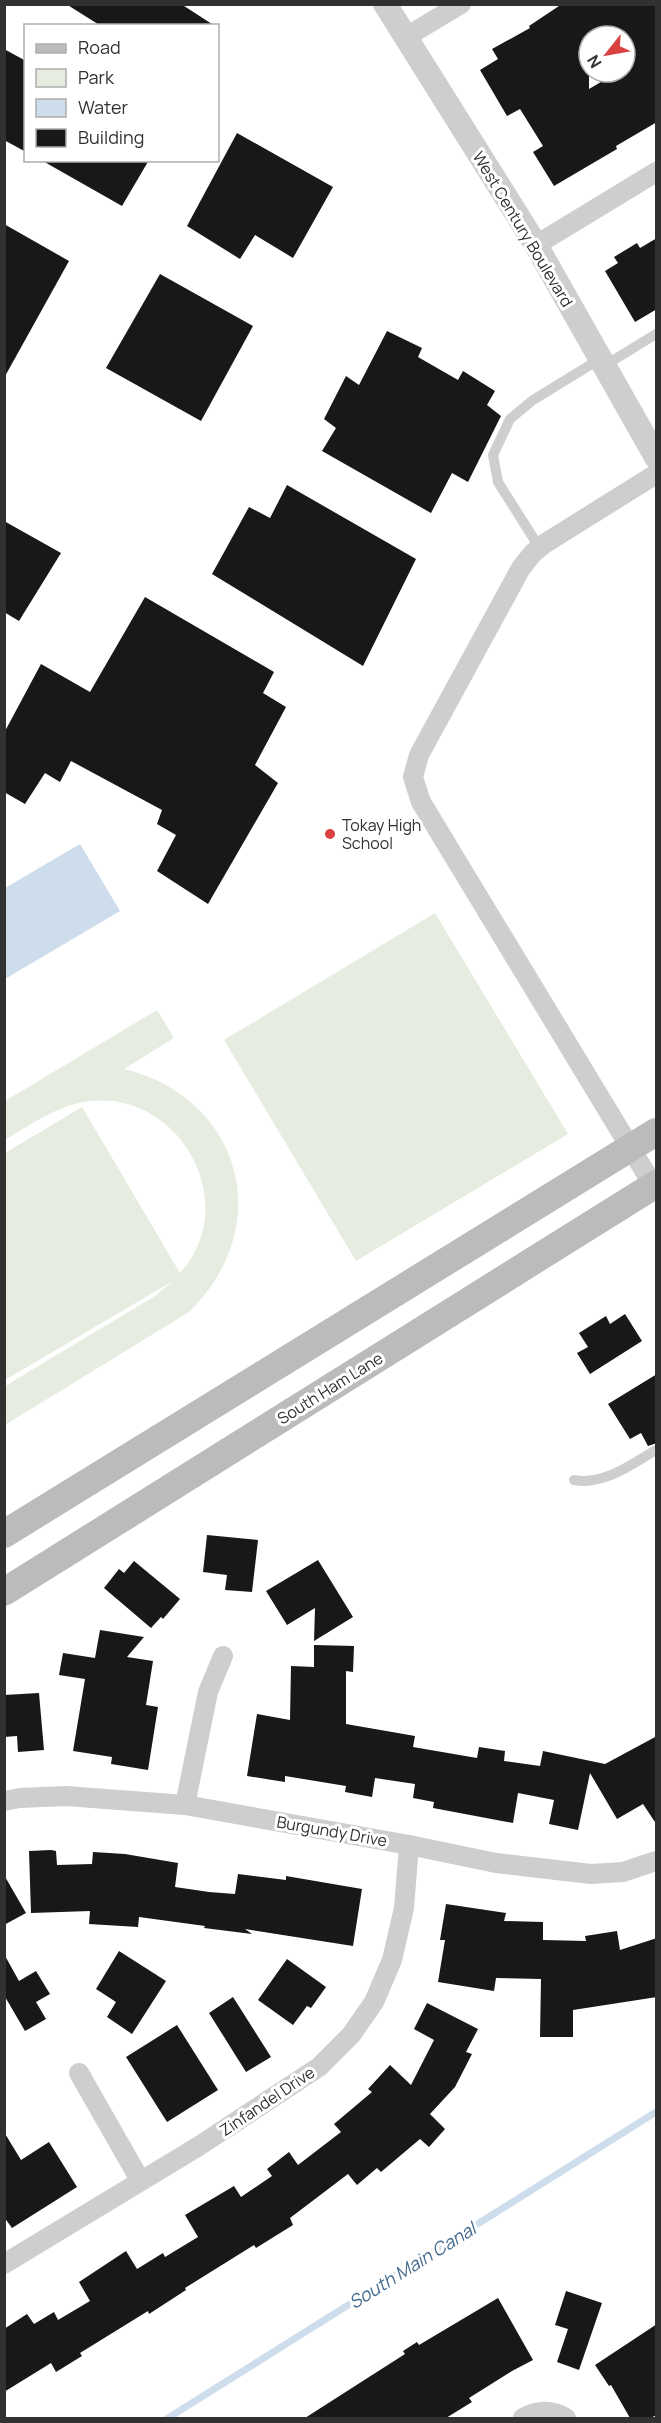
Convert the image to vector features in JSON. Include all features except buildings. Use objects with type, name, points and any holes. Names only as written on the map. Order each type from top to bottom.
[{"type":"main road","points":[[4,1534],[657,1131]]},
{"type":"main road","name":"South Ham Lane","points":[[4,1592],[656,1187]]},
{"type":"street","name":"West Century Boulevard","points":[[385,4],[536,245],[657,457]]},
{"type":"street","points":[[406,38],[461,4]]},
{"type":"street","points":[[536,245],[657,172]]},
{"type":"street","points":[[656,1187],[630,1148],[421,802],[413,777],[419,755],[521,568],[540,547],[657,474]]},
{"type":"street","points":[[185,1805],[208,1692],[223,1656]]},
{"type":"street","name":"Burgundy Drive","points":[[4,1802],[20,1798],[66,1796],[185,1805],[410,1845],[496,1863],[591,1874],[623,1872],[657,1861]]},
{"type":"street","name":"Zinfandel Drive","points":[[4,2264],[199,2146],[319,2067],[351,2035],[374,2002],[392,1960],[404,1908],[410,1845]]},
{"type":"street","points":[[79,2073],[140,2180]]},
{"type":"street","points":[[523,2418],[538,2411],[547,2411],[566,2418]]},
{"type":"lane","points":[[540,547],[498,482],[494,455],[510,419],[533,400],[657,334]]},
{"type":"lane","points":[[574,1480],[588,1483],[613,1474],[657,1450]]},
{"type":"green space","points":[[435,913],[568,1134],[356,1261],[224,1040]]},
{"type":"green space","points":[[157,1010],[174,1038],[124,1069],[164,1084],[196,1107],[220,1136],[234,1169],[238,1205],[233,1242],[216,1278],[189,1312],[5,1425],[5,1386],[155,1296],[173,1281],[5,1380],[5,1153],[82,1107],[180,1273],[198,1246],[205,1216],[203,1186],[193,1158],[175,1134],[152,1115],[123,1103],[91,1101],[79,1103],[57,1110],[5,1140],[5,1101]]},
{"type":"water","points":[[80,844],[120,911],[5,979],[5,888]]},
{"type":"waterway","name":"South Main Canal","points":[[168,2418],[656,2112]]},
{"type":"place","name":"Tokay High School","points":[[330,834]]}]
